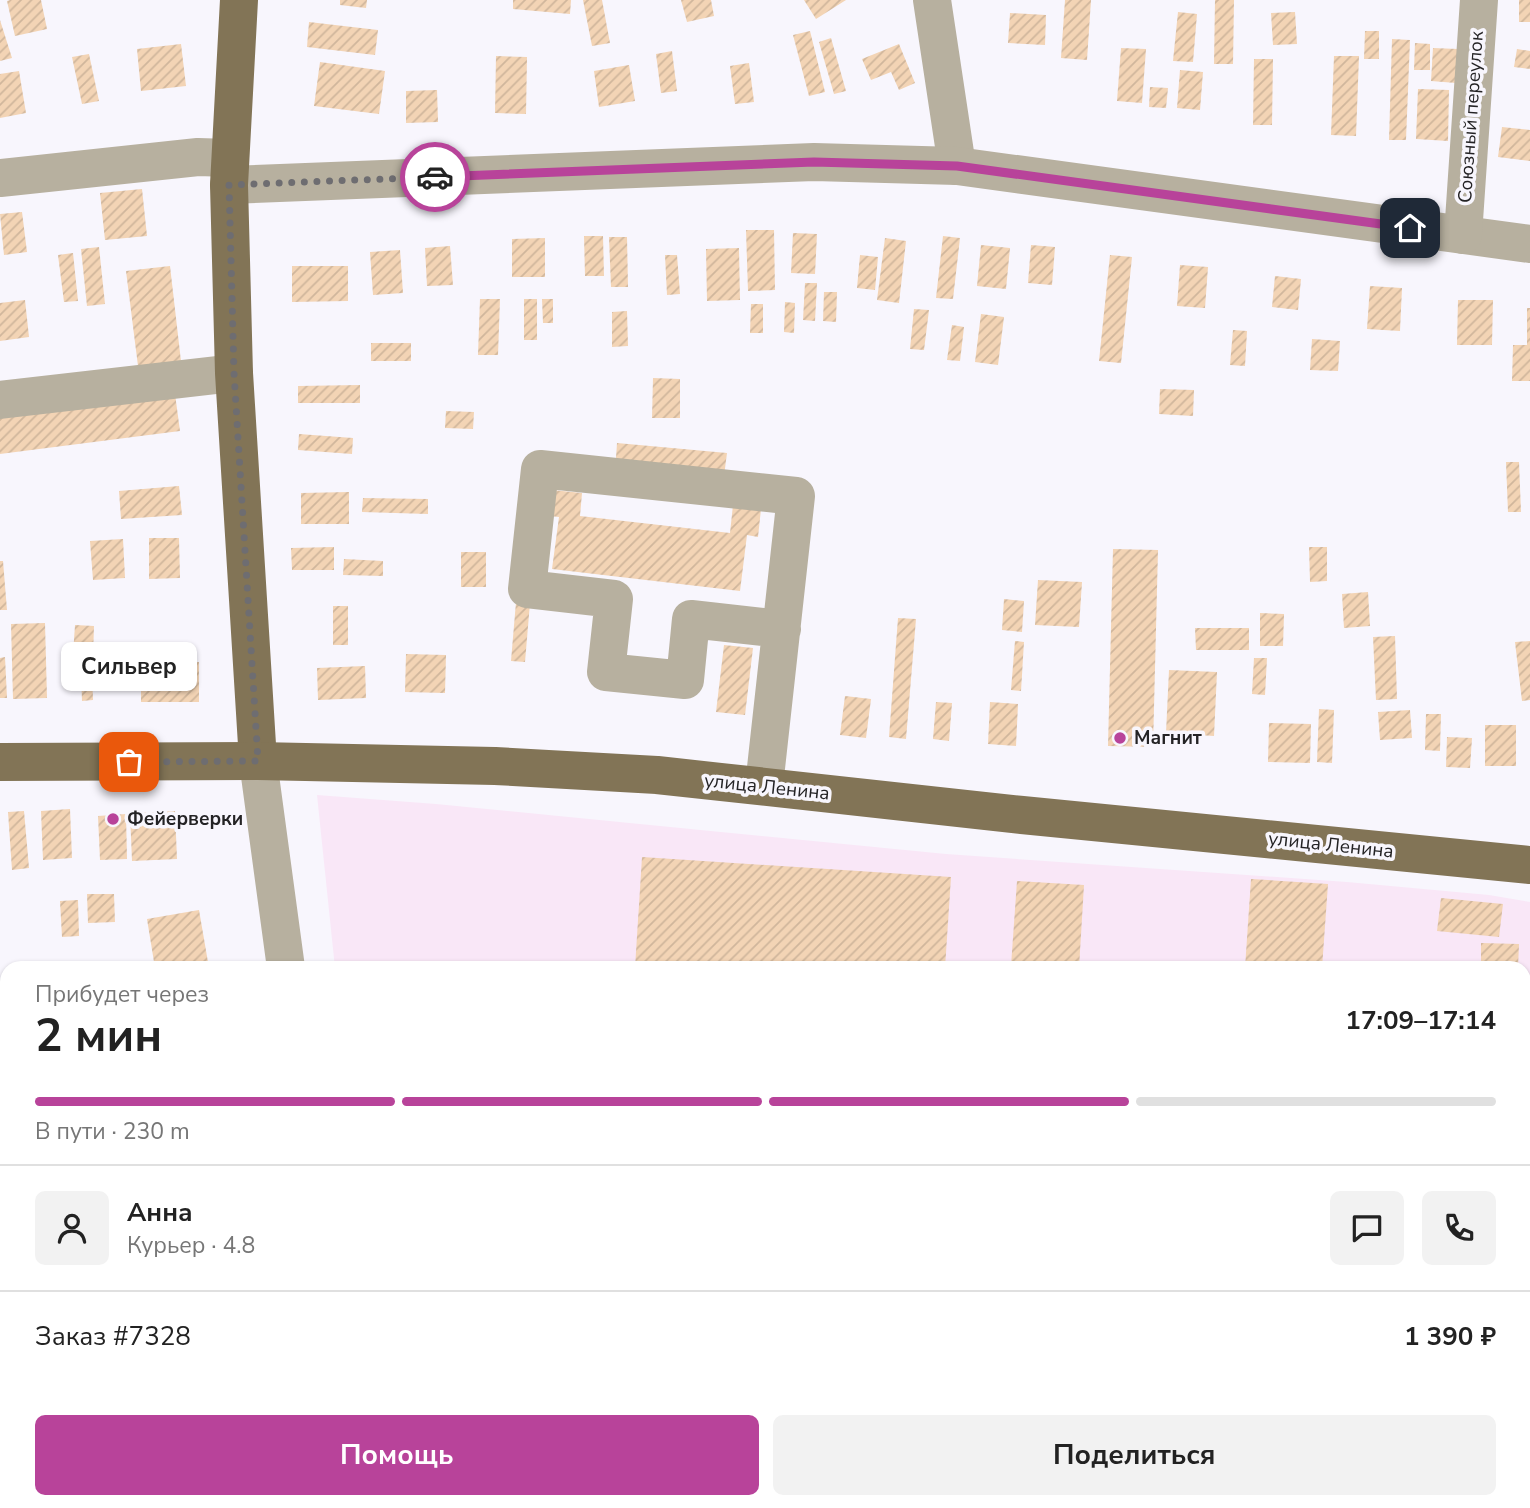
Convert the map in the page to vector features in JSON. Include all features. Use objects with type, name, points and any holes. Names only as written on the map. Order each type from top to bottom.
[{"type":"main road","points":[[239,0],[230,171],[234,373],[258,761]]},
{"type":"main road","name":"улица Ленина","points":[[0,762],[258,761],[495,766],[657,775],[1022,815],[1530,865]]},
{"type":"street","points":[[932,0],[957,166]]},
{"type":"street","name":"Союзный переулок","points":[[1463,235],[1479,0]]},
{"type":"street","points":[[0,178],[198,157],[230,171],[814,162],[957,166],[1530,244]]},
{"type":"street","points":[[0,400],[234,373]]},
{"type":"street","points":[[764,786],[782,629],[796,496],[540,468],[527,589],[614,599],[606,672],[685,680],[691,619],[782,629]]},
{"type":"street","points":[[258,761],[285,961]]},
{"type":"shaded area","points":[[317,795],[436,804],[946,854],[1347,882],[1489,895],[1530,902],[1530,961],[334,961]]},
{"type":"building","points":[[41,0],[47,29],[15,36],[7,1]]},
{"type":"building","points":[[340,0],[367,0],[366,8],[340,5]]},
{"type":"building","points":[[513,0],[571,0],[570,14],[513,9]]},
{"type":"building","points":[[583,0],[602,0],[610,43],[592,46]]},
{"type":"building","points":[[681,0],[711,0],[714,16],[687,22]]},
{"type":"building","points":[[804,0],[846,0],[816,19]]},
{"type":"building","points":[[1065,0],[1091,0],[1087,60],[1061,58]]},
{"type":"building","points":[[1215,0],[1234,0],[1233,64],[1214,64]]},
{"type":"building","points":[[1519,0],[1530,0],[1530,22],[1519,22]]},
{"type":"building","points":[[1178,12],[1197,14],[1193,62],[1173,61]]},
{"type":"building","points":[[1295,12],[1297,44],[1273,45],[1271,13]]},
{"type":"building","points":[[1010,13],[1046,15],[1045,45],[1008,43]]},
{"type":"building","points":[[0,20],[12,58],[0,61]]},
{"type":"building","points":[[309,22],[378,30],[375,55],[307,47]]},
{"type":"building","points":[[810,31],[825,92],[809,96],[793,35]]},
{"type":"building","points":[[1365,31],[1379,31],[1379,59],[1364,59]]},
{"type":"building","points":[[831,38],[846,91],[834,94],[819,42]]},
{"type":"building","points":[[1392,39],[1410,40],[1406,140],[1389,140]]},
{"type":"building","points":[[1415,43],[1430,44],[1430,70],[1414,70]]},
{"type":"building","points":[[181,44],[186,86],[141,91],[137,49]]},
{"type":"building","points":[[899,44],[915,83],[899,90],[891,72],[871,80],[862,59]]},
{"type":"building","points":[[1121,48],[1146,49],[1142,103],[1117,101]]},
{"type":"building","points":[[1433,48],[1458,49],[1456,83],[1431,81]]},
{"type":"building","points":[[1517,49],[1530,51],[1530,69],[1514,67]]},
{"type":"building","points":[[672,51],[677,91],[661,93],[656,54]]},
{"type":"building","points":[[89,54],[99,101],[82,104],[72,57]]},
{"type":"building","points":[[496,56],[527,57],[526,114],[495,113]]},
{"type":"building","points":[[1334,56],[1359,56],[1356,136],[1331,135]]},
{"type":"building","points":[[1254,59],[1273,59],[1272,125],[1253,125]]},
{"type":"building","points":[[320,62],[385,71],[379,114],[314,106]]},
{"type":"building","points":[[749,63],[754,102],[735,104],[730,66]]},
{"type":"building","points":[[629,65],[635,101],[599,107],[594,71]]},
{"type":"building","points":[[1180,70],[1203,72],[1200,110],[1177,108]]},
{"type":"building","points":[[19,71],[26,113],[0,118],[0,74]]},
{"type":"building","points":[[1150,87],[1168,88],[1166,108],[1149,107]]},
{"type":"building","points":[[1418,89],[1449,90],[1448,141],[1416,139]]},
{"type":"building","points":[[437,90],[438,122],[406,123],[406,91]]},
{"type":"building","points":[[1502,127],[1530,130],[1530,161],[1498,157]]},
{"type":"building","points":[[142,189],[147,236],[105,240],[100,193]]},
{"type":"building","points":[[22,212],[27,252],[4,255],[0,214]]},
{"type":"building","points":[[746,230],[774,230],[775,290],[748,291]]},
{"type":"building","points":[[793,233],[817,234],[815,274],[791,273]]},
{"type":"building","points":[[584,236],[603,236],[604,276],[585,276]]},
{"type":"building","points":[[943,236],[960,238],[953,299],[936,298]]},
{"type":"building","points":[[609,237],[627,237],[628,287],[611,287]]},
{"type":"building","points":[[545,238],[545,277],[512,277],[512,239]]},
{"type":"building","points":[[885,238],[906,241],[899,303],[877,300]]},
{"type":"building","points":[[981,245],[1010,248],[1006,289],[977,286]]},
{"type":"building","points":[[1031,245],[1055,247],[1052,285],[1028,283]]},
{"type":"building","points":[[450,246],[453,285],[427,286],[425,248]]},
{"type":"building","points":[[99,247],[105,304],[87,306],[81,249]]},
{"type":"building","points":[[739,248],[740,300],[707,301],[706,249]]},
{"type":"building","points":[[400,250],[403,293],[373,295],[370,252]]},
{"type":"building","points":[[73,253],[78,301],[64,302],[58,255]]},
{"type":"building","points":[[665,255],[677,255],[680,294],[667,295]]},
{"type":"building","points":[[860,255],[878,257],[875,290],[857,288]]},
{"type":"building","points":[[1110,255],[1132,257],[1121,363],[1099,361]]},
{"type":"building","points":[[1180,265],[1208,267],[1205,308],[1177,306]]},
{"type":"building","points":[[170,266],[182,370],[139,374],[126,271]]},
{"type":"building","points":[[292,266],[348,266],[348,301],[292,302]]},
{"type":"building","points":[[1275,276],[1301,279],[1298,310],[1272,307]]},
{"type":"building","points":[[805,283],[817,283],[815,321],[803,320]]},
{"type":"building","points":[[1370,286],[1402,288],[1400,331],[1367,329]]},
{"type":"building","points":[[824,292],[837,292],[836,322],[823,321]]},
{"type":"building","points":[[480,299],[500,299],[498,355],[478,355]]},
{"type":"building","points":[[524,299],[537,299],[537,340],[524,340]]},
{"type":"building","points":[[542,299],[553,299],[553,323],[543,323]]},
{"type":"building","points":[[25,300],[29,337],[0,341],[0,303]]},
{"type":"building","points":[[1458,300],[1493,300],[1492,345],[1457,345]]},
{"type":"building","points":[[785,302],[795,303],[794,333],[784,332]]},
{"type":"building","points":[[751,304],[763,304],[763,333],[750,333]]},
{"type":"building","points":[[1527,308],[1530,308],[1530,381],[1512,381],[1513,345],[1527,345]]},
{"type":"building","points":[[914,309],[929,310],[924,350],[910,349]]},
{"type":"building","points":[[627,311],[628,346],[612,347],[612,312]]},
{"type":"building","points":[[981,314],[1004,317],[998,365],[975,362]]},
{"type":"building","points":[[952,325],[964,327],[960,361],[947,360]]},
{"type":"building","points":[[1233,330],[1247,331],[1245,366],[1230,365]]},
{"type":"building","points":[[1312,339],[1340,341],[1338,371],[1310,370]]},
{"type":"building","points":[[371,343],[411,343],[411,361],[371,361]]},
{"type":"building","points":[[653,378],[680,379],[680,418],[652,418]]},
{"type":"building","points":[[360,385],[360,403],[298,403],[298,386]]},
{"type":"building","points":[[1160,389],[1194,390],[1193,416],[1159,414]]},
{"type":"building","points":[[175,394],[180,431],[0,454],[0,416]]},
{"type":"building","points":[[446,411],[474,412],[473,429],[445,428]]},
{"type":"building","points":[[299,434],[353,438],[352,454],[298,450]]},
{"type":"building","points":[[617,443],[727,453],[724,476],[615,473]]},
{"type":"building","points":[[1506,462],[1519,462],[1521,512],[1508,512]]},
{"type":"building","points":[[179,486],[182,515],[121,519],[119,491]]},
{"type":"building","points":[[552,490],[582,493],[580,516],[730,533],[733,505],[761,509],[758,537],[747,535],[740,591],[552,569],[559,517],[549,516]]},
{"type":"building","points":[[349,492],[349,524],[301,524],[301,493]]},
{"type":"building","points":[[363,498],[428,499],[428,514],[362,512]]},
{"type":"building","points":[[149,538],[179,538],[180,578],[149,579]]},
{"type":"building","points":[[123,539],[125,578],[93,580],[90,541]]},
{"type":"building","points":[[334,547],[334,570],[292,570],[291,548]]},
{"type":"building","points":[[1309,547],[1327,547],[1327,581],[1310,582]]},
{"type":"building","points":[[1113,549],[1158,550],[1153,747],[1108,746]]},
{"type":"building","points":[[461,552],[486,552],[486,587],[461,587]]},
{"type":"building","points":[[344,559],[383,561],[383,576],[343,575]]},
{"type":"building","points":[[0,561],[3,561],[7,610],[0,610]]},
{"type":"building","points":[[1038,580],[1082,582],[1079,627],[1035,625]]},
{"type":"building","points":[[1368,592],[1370,626],[1344,628],[1342,594]]},
{"type":"building","points":[[1004,599],[1024,601],[1022,632],[1002,630]]},
{"type":"building","points":[[516,602],[530,603],[525,662],[511,661]]},
{"type":"building","points":[[333,606],[348,606],[348,645],[333,645]]},
{"type":"building","points":[[1260,613],[1284,614],[1283,646],[1260,646]]},
{"type":"building","points":[[898,618],[916,619],[906,739],[889,737]]},
{"type":"building","points":[[45,623],[47,698],[13,699],[11,624]]},
{"type":"building","points":[[75,625],[94,626],[93,656],[73,655]]},
{"type":"building","points":[[1195,628],[1249,628],[1249,650],[1196,650]]},
{"type":"building","points":[[1395,636],[1397,699],[1376,700],[1373,637]]},
{"type":"building","points":[[1015,641],[1024,642],[1021,691],[1011,690]]},
{"type":"building","points":[[1530,641],[1530,700],[1522,701],[1515,642]]},
{"type":"building","points":[[724,645],[753,648],[745,715],[716,712]]},
{"type":"building","points":[[406,654],[446,655],[445,693],[405,692]]},
{"type":"building","points":[[5,657],[7,698],[0,698],[0,658]]},
{"type":"building","points":[[1254,658],[1267,658],[1265,695],[1252,694]]},
{"type":"building","points":[[141,662],[199,662],[199,702],[141,702]]},
{"type":"building","points":[[365,666],[366,698],[318,700],[317,668]]},
{"type":"building","points":[[1169,670],[1217,672],[1214,736],[1166,733]]},
{"type":"building","points":[[92,672],[93,700],[82,701],[81,673]]},
{"type":"building","points":[[845,696],[871,699],[866,738],[840,735]]},
{"type":"building","points":[[936,702],[952,703],[949,741],[933,739]]},
{"type":"building","points":[[990,702],[1018,704],[1016,746],[988,744]]},
{"type":"building","points":[[1319,709],[1334,710],[1332,763],[1317,762]]},
{"type":"building","points":[[1410,710],[1412,738],[1380,740],[1378,712]]},
{"type":"building","points":[[1426,714],[1441,714],[1440,751],[1425,750]]},
{"type":"building","points":[[1269,723],[1311,724],[1310,763],[1268,762]]},
{"type":"building","points":[[1485,725],[1516,725],[1516,766],[1485,766]]},
{"type":"building","points":[[1447,737],[1472,738],[1470,768],[1446,767]]},
{"type":"building","points":[[70,809],[72,858],[43,860],[41,811]]},
{"type":"building","points":[[24,811],[29,868],[12,870],[8,812]]},
{"type":"building","points":[[175,811],[177,859],[132,861],[130,813]]},
{"type":"building","points":[[126,814],[127,859],[100,860],[98,816]]},
{"type":"building","points":[[642,857],[951,877],[945,961],[635,961]]},
{"type":"building","points":[[1251,879],[1328,884],[1322,961],[1245,961]]},
{"type":"building","points":[[1017,881],[1084,885],[1079,961],[1011,961]]},
{"type":"building","points":[[87,894],[114,894],[115,922],[88,923]]},
{"type":"building","points":[[1441,898],[1503,904],[1499,937],[1437,931]]},
{"type":"building","points":[[78,900],[79,936],[62,937],[60,901]]},
{"type":"building","points":[[199,910],[208,961],[154,961],[147,919]]},
{"type":"building","points":[[1481,943],[1519,944],[1518,961],[1481,961]]},
{"type":"way so far","points":[[129,762],[258,761],[234,373],[229,185],[435,177]]},
{"type":"place","name":"Магнит","points":[[1120,738]]},
{"type":"place","name":"Сильвер","points":[[129,762]]},
{"type":"place","name":"Фейерверки","points":[[113,819]]},
{"type":"route","points":[[435,177],[814,162],[957,166],[1410,228]]}]
